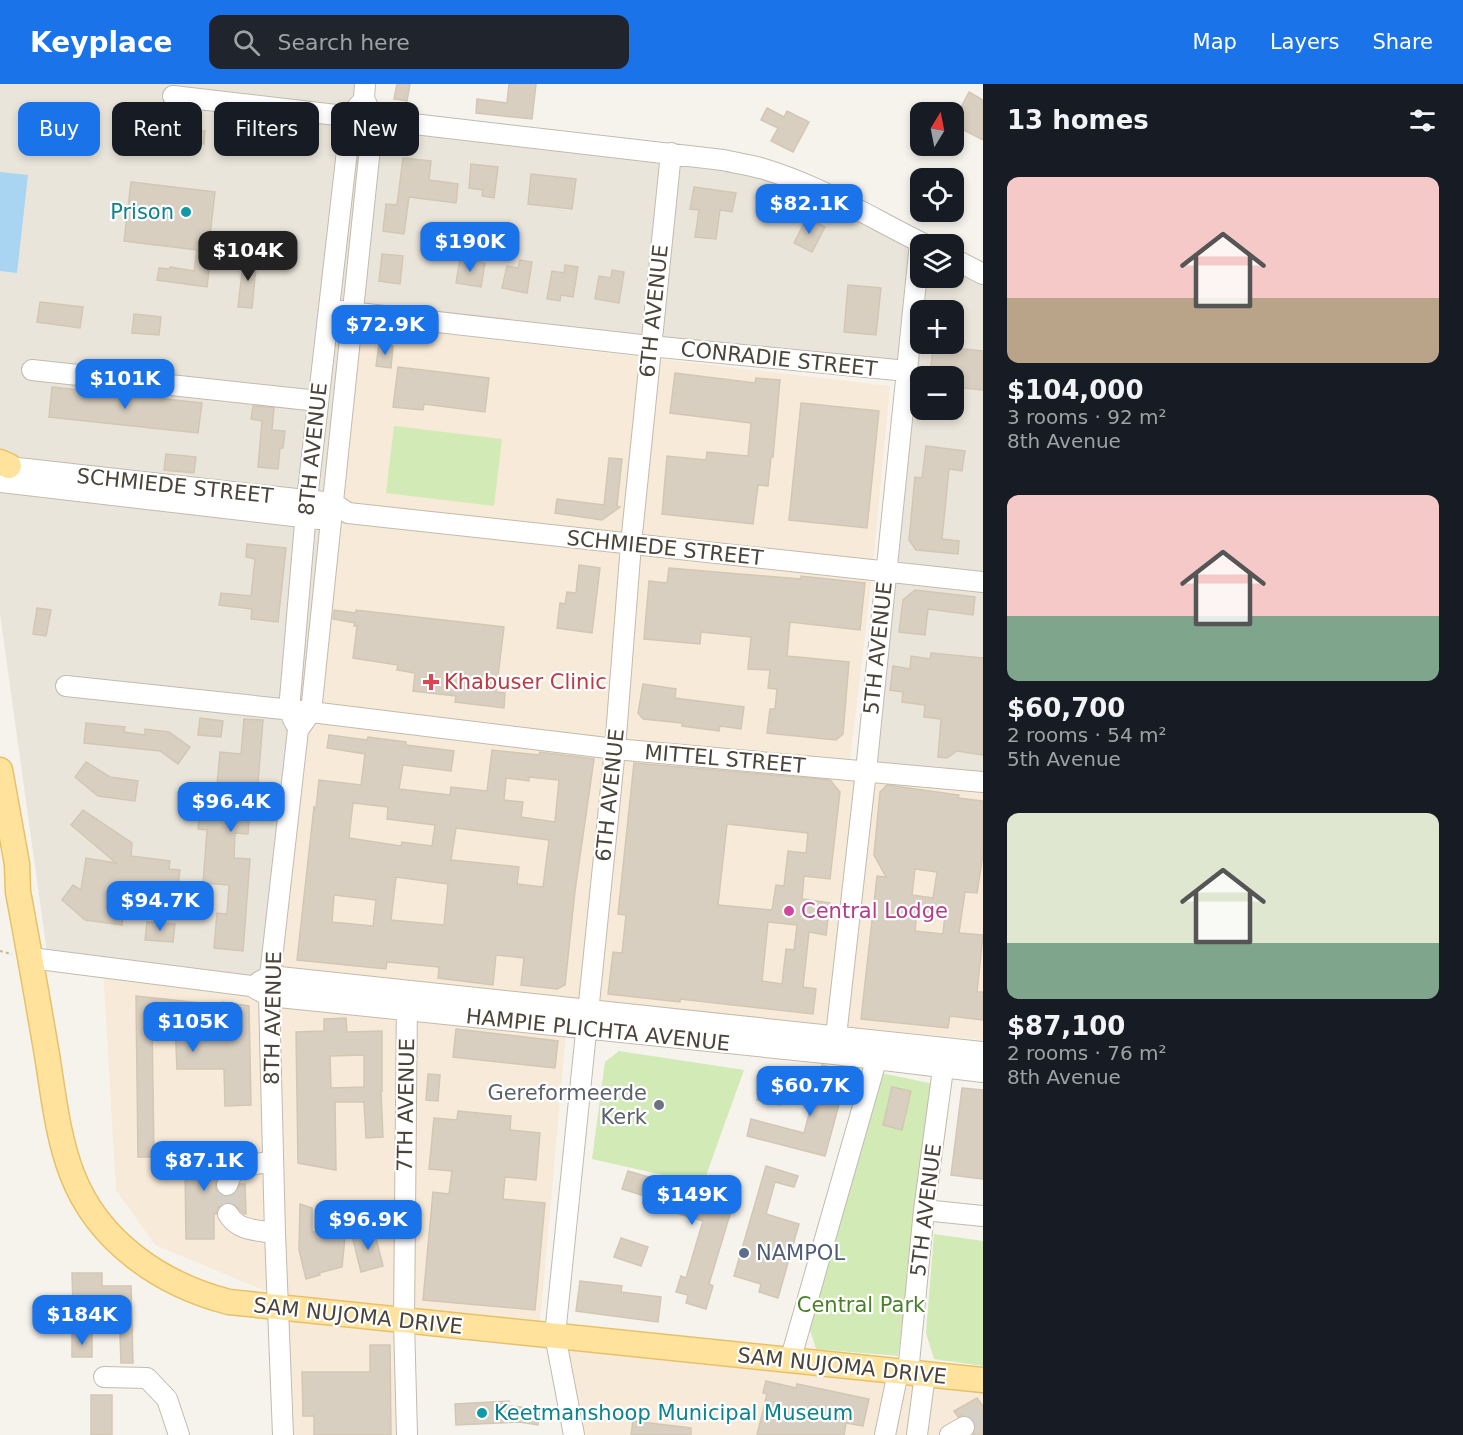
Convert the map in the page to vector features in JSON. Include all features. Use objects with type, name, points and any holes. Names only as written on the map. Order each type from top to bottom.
[{"type":"main road","name":"SAM NUJOMA DRIVE","points":[[0,770],[16,864],[18,892],[57,1119],[72,1174],[86,1201],[106,1231],[134,1257],[179,1285],[229,1302],[279,1308],[983,1380]]},
{"type":"main road","name":"SAM NUJOMA DRIVE","points":[[0,825],[9,866],[18,892]]},
{"type":"street","points":[[173,96],[331,114]]},
{"type":"street","points":[[419,124],[672,153],[763,168],[855,207],[910,237]]},
{"type":"street","name":"6TH AVENUE","points":[[574,1435],[555,1335],[615,749],[630,544],[672,153]]},
{"type":"street","name":"8TH AVENUE","points":[[298,730],[289,710],[318,401],[346,156]]},
{"type":"street","name":"8TH AVENUE","points":[[284,1435],[275,1233],[270,986],[298,730],[310,712],[337,512],[353,312],[369,156]]},
{"type":"street","points":[[964,265],[983,274]]},
{"type":"street","name":"5TH AVENUE","points":[[836,1045],[917,288]]},
{"type":"street","name":"CONRADIE STREET","points":[[328,310],[907,372]]},
{"type":"street","points":[[32,370],[318,401]]},
{"type":"street","name":"SCHMIEDE STREET","points":[[2,469],[307,509],[983,582]]},
{"type":"street","name":"MITTEL STREET","points":[[66,686],[310,712],[615,749],[983,782]]},
{"type":"street","name":"HAMPIE PLICHTA AVENUE","points":[[31,958],[251,986],[270,986],[879,1050],[945,1058],[983,1071]]},
{"type":"street","name":"7TH AVENUE","points":[[407,1000],[404,1321],[407,1435]]},
{"type":"street","points":[[790,1361],[879,1050]]},
{"type":"street","name":"HAMPIE PLICHTA AVENUE","points":[[945,1058],[983,1052]]},
{"type":"street","name":"5TH AVENUE","points":[[910,1373],[924,1210],[945,1058]]},
{"type":"street","points":[[227,1185],[234,1171],[239,1167],[273,1161]]},
{"type":"street","points":[[924,1210],[983,1216]]},
{"type":"street","points":[[228,1214],[233,1223],[240,1226],[275,1233]]},
{"type":"street","points":[[885,1435],[910,1373]]},
{"type":"street","points":[[910,1373],[917,1435]]},
{"type":"street","points":[[104,1377],[147,1377],[167,1399],[179,1435]]},
{"type":"shaded area","points":[[0,84],[365,84],[370,102],[331,102],[331,156],[419,156],[419,124],[723,160],[910,238],[910,288],[964,288],[964,264],[983,274],[983,782],[866,771],[907,372],[353,312],[270,976],[251,986],[48,960],[0,614]]},
{"type":"shaded area","points":[[352,323],[890,386],[871,585],[848,778],[983,792],[983,1040],[569,1000],[540,1323],[393,1310],[397,1435],[283,1435],[278,1296],[155,1245],[116,1190],[103,967],[269,995],[333,503]]},
{"type":"shaded area","points":[[555,1335],[983,1380],[983,1435],[574,1435]]},
{"type":"green space","points":[[394,426],[502,439],[494,506],[386,493]]},
{"type":"green space","points":[[619,1051],[744,1070],[703,1184],[592,1159],[605,1062]]},
{"type":"green space","name":"Central Park","points":[[881,1073],[934,1084],[898,1356],[816,1349],[809,1327]]},
{"type":"green space","points":[[934,1234],[983,1241],[983,1366],[934,1359],[926,1333]]},
{"type":"water","points":[[0,172],[28,175],[17,273],[0,271]]},
{"type":"building","points":[[397,84],[410,84],[407,101],[394,99]]},
{"type":"building","points":[[509,84],[536,84],[532,119],[476,113],[477,99],[507,103]]},
{"type":"building","points":[[969,92],[983,100],[983,140],[964,130],[964,102]]},
{"type":"building","points":[[767,108],[784,117],[787,111],[809,122],[793,152],[771,141],[778,128],[761,120]]},
{"type":"building","points":[[202,131],[205,131],[204,144],[202,144]]},
{"type":"building","points":[[403,158],[431,161],[429,180],[458,184],[456,203],[409,197],[404,234],[383,231],[386,204],[397,205]]},
{"type":"building","points":[[471,164],[498,167],[494,198],[482,196],[483,190],[469,188]]},
{"type":"building","points":[[531,174],[576,179],[572,209],[528,204]]},
{"type":"building","name":"Prison","points":[[131,182],[215,192],[207,287],[157,280],[159,268],[170,269],[170,267],[194,271],[197,250],[124,241]]},
{"type":"building","points":[[694,187],[736,193],[732,212],[720,210],[716,239],[695,237],[699,210],[690,209]]},
{"type":"building","points":[[807,217],[825,227],[812,252],[794,243]]},
{"type":"building","points":[[382,254],[403,256],[400,284],[379,281]]},
{"type":"building","points":[[244,256],[257,257],[252,308],[238,307]]},
{"type":"building","points":[[460,259],[485,263],[481,287],[456,283]]},
{"type":"building","points":[[520,260],[532,262],[527,293],[502,288],[507,266],[518,268]]},
{"type":"building","points":[[565,265],[578,267],[573,297],[561,295],[560,301],[547,299],[552,271],[564,273]]},
{"type":"building","points":[[612,270],[624,272],[619,303],[595,299],[599,276],[611,278]]},
{"type":"building","points":[[848,285],[881,288],[876,335],[844,332]]},
{"type":"building","points":[[40,302],[83,307],[80,328],[37,322]]},
{"type":"building","points":[[134,314],[161,317],[159,335],[132,333]]},
{"type":"building","points":[[379,344],[393,346],[391,368],[376,366]]},
{"type":"building","points":[[964,349],[983,351],[983,390],[964,388],[964,366],[931,366],[932,354],[964,354]]},
{"type":"building","points":[[398,367],[489,378],[485,412],[424,404],[423,410],[393,407]]},
{"type":"building","points":[[675,373],[755,383],[756,378],[780,380],[768,486],[758,485],[753,524],[662,514],[667,456],[706,460],[707,452],[748,456],[751,423],[670,413]]},
{"type":"building","points":[[52,387],[202,403],[198,433],[49,417]]},
{"type":"building","points":[[801,403],[879,411],[867,528],[789,520]]},
{"type":"building","points":[[253,406],[274,408],[272,430],[285,431],[283,448],[280,448],[278,469],[258,467],[262,421],[251,419]]},
{"type":"building","points":[[926,446],[965,451],[962,471],[949,469],[942,539],[959,541],[958,554],[916,550],[909,540],[915,477],[922,478]]},
{"type":"building","points":[[166,454],[196,457],[194,473],[164,470]]},
{"type":"building","points":[[609,458],[622,459],[617,506],[620,507],[602,520],[555,513],[557,499],[604,505]]},
{"type":"building","points":[[247,544],[286,548],[278,622],[251,619],[252,609],[219,605],[221,593],[251,596],[255,559],[246,557]]},
{"type":"building","points":[[579,565],[600,568],[592,633],[557,628],[560,603],[565,604],[567,592],[576,593]]},
{"type":"building","points":[[669,568],[801,579],[801,576],[865,583],[860,630],[790,622],[787,656],[849,662],[843,734],[836,740],[767,733],[770,709],[775,709],[777,689],[768,688],[770,670],[748,669],[751,637],[701,632],[700,644],[644,639],[649,581],[667,583]]},
{"type":"building","points":[[915,590],[975,597],[973,615],[928,609],[925,635],[899,632],[903,600]]},
{"type":"building","points":[[37,608],[51,610],[46,636],[33,634]]},
{"type":"building","points":[[334,610],[356,613],[356,610],[504,627],[496,692],[505,693],[504,708],[455,702],[456,696],[413,691],[415,673],[397,670],[398,665],[353,658],[357,626],[354,626],[355,623],[333,619]]},
{"type":"building","points":[[931,653],[983,658],[983,755],[957,751],[947,758],[938,757],[941,719],[924,717],[925,705],[902,702],[903,692],[890,690],[893,666],[910,669],[911,656],[930,659]]},
{"type":"building","points":[[643,684],[676,689],[675,698],[744,707],[741,729],[720,726],[719,731],[682,726],[682,723],[643,719],[638,713]]},
{"type":"building","points":[[200,718],[223,721],[221,737],[198,735]]},
{"type":"building","points":[[244,719],[263,720],[258,783],[252,783],[248,834],[235,833],[234,858],[250,859],[243,951],[214,948],[217,913],[227,914],[229,885],[203,883],[207,830],[198,829],[201,795],[216,796],[220,752],[241,754]]},
{"type":"building","points":[[86,723],[125,727],[124,732],[145,735],[145,729],[169,732],[190,747],[178,764],[160,751],[84,743]]},
{"type":"building","points":[[329,735],[367,740],[368,737],[454,751],[451,771],[403,765],[399,789],[450,795],[451,787],[487,791],[492,750],[539,755],[540,752],[594,759],[575,891],[565,985],[557,989],[521,985],[524,958],[496,955],[493,985],[438,978],[439,967],[387,962],[386,969],[297,960],[319,780],[361,785],[365,754],[327,748]],"holes":[[[529,777],[559,780],[555,822],[521,817],[523,802],[504,800],[506,778],[529,781]],[[353,803],[388,807],[387,819],[435,825],[432,846],[402,842],[401,846],[349,838]],[[456,828],[549,840],[543,887],[517,884],[519,867],[451,860]],[[396,877],[448,884],[444,925],[391,920]],[[334,895],[376,900],[373,926],[332,922]]]},
{"type":"building","points":[[86,762],[110,777],[138,781],[135,801],[98,796],[75,777]]},
{"type":"building","points":[[634,763],[830,780],[840,792],[830,879],[804,876],[802,899],[830,903],[826,935],[809,932],[803,987],[816,989],[813,1014],[680,999],[680,1002],[608,994],[613,952],[622,953],[626,915],[618,914]],"holes":[[[727,824],[808,833],[806,853],[788,851],[784,886],[776,885],[772,910],[718,905]],[[768,922],[797,925],[794,950],[786,949],[782,984],[762,981]]]},
{"type":"building","points":[[887,785],[959,795],[958,798],[983,801],[983,854],[977,893],[965,892],[959,933],[983,935],[977,992],[983,992],[983,1020],[950,1016],[948,1028],[861,1019],[877,876],[886,877],[874,855],[880,792]],"holes":[[[915,869],[937,872],[933,898],[912,895]],[[917,910],[945,914],[943,934],[915,931]]]},
{"type":"building","points":[[83,810],[132,843],[131,856],[170,861],[169,869],[180,870],[176,901],[165,899],[165,892],[126,887],[122,925],[85,920],[62,900],[73,885],[81,890],[86,858],[116,863],[71,825]]},
{"type":"building","points":[[147,922],[175,924],[173,942],[145,940]]},
{"type":"building","points":[[136,996],[200,1003],[200,1010],[222,1012],[222,1002],[249,1006],[251,1105],[225,1106],[224,1069],[177,1069],[175,1022],[152,1020],[154,1157],[138,1157]]},
{"type":"building","points":[[346,1018],[347,1032],[382,1031],[383,1137],[366,1138],[364,1102],[335,1102],[336,1170],[298,1163],[296,1032],[324,1031],[324,1019]],"holes":[[[364,1055],[364,1087],[331,1088],[330,1056]]]},
{"type":"building","points":[[456,1029],[558,1041],[555,1068],[453,1057]]},
{"type":"building","points":[[822,1065],[848,1071],[825,1156],[747,1136],[751,1119],[804,1133]]},
{"type":"building","points":[[764,1071],[786,1076],[780,1105],[757,1100]]},
{"type":"building","points":[[428,1074],[440,1075],[438,1101],[426,1100]]},
{"type":"building","points":[[892,1087],[911,1091],[902,1130],[883,1125]]},
{"type":"building","points":[[962,1088],[983,1090],[983,1179],[951,1175]]},
{"type":"building","points":[[458,1111],[511,1116],[510,1130],[540,1133],[536,1180],[505,1177],[503,1199],[545,1203],[535,1310],[423,1300],[433,1192],[449,1194],[452,1171],[429,1169],[434,1118],[457,1120]]},
{"type":"building","points":[[170,1154],[228,1154],[228,1160],[222,1166],[215,1187],[218,1193],[228,1197],[235,1194],[240,1184],[245,1184],[246,1214],[232,1203],[221,1204],[214,1214],[214,1239],[186,1239],[185,1172],[170,1172]]},
{"type":"building","points":[[766,1166],[798,1176],[794,1187],[775,1182],[766,1214],[799,1224],[778,1298],[759,1292],[761,1284],[734,1276]]},
{"type":"building","points":[[628,1171],[710,1195],[715,1181],[738,1188],[709,1284],[713,1286],[706,1309],[686,1303],[688,1295],[676,1292],[681,1276],[686,1278],[703,1221],[643,1203],[645,1196],[622,1189]]},
{"type":"building","points":[[300,1204],[312,1208],[312,1232],[339,1226],[342,1238],[345,1237],[342,1267],[306,1279],[299,1250]]},
{"type":"building","points":[[374,1230],[383,1266],[361,1272],[352,1236]]},
{"type":"building","points":[[621,1238],[648,1247],[641,1266],[614,1257]]},
{"type":"building","points":[[72,1273],[102,1273],[102,1286],[131,1286],[133,1363],[121,1363],[119,1305],[73,1305]]},
{"type":"building","points":[[580,1281],[622,1286],[621,1292],[661,1297],[658,1322],[576,1311]]},
{"type":"building","points":[[72,1334],[92,1334],[92,1357],[72,1357]]},
{"type":"building","points":[[370,1345],[390,1345],[391,1435],[314,1435],[314,1416],[303,1416],[302,1372],[370,1372]]},
{"type":"building","points":[[766,1381],[796,1388],[797,1384],[869,1399],[863,1426],[846,1423],[844,1435],[757,1435],[767,1394],[763,1393]]},
{"type":"building","points":[[91,1395],[112,1395],[112,1435],[91,1435]]},
{"type":"building","points":[[977,1398],[983,1406],[983,1435],[973,1435],[976,1428],[974,1421],[965,1415],[958,1417],[954,1411]]},
{"type":"building","name":"Keetmanshoop Municipal Museum","points":[[509,1401],[509,1406],[540,1409],[538,1425],[519,1422],[456,1425],[455,1404]]},
{"type":"building","points":[[633,1421],[691,1428],[691,1435],[631,1435]]},
{"type":"tunnel","points":[[227,1185],[228,1214]]},
{"type":"tunnel","points":[[964,1427],[983,1415]]},
{"type":"place","name":"Prison","points":[[186,212]]},
{"type":"place","name":"Khabuser Clinic","points":[[431,682]]},
{"type":"place","name":"Central Lodge","points":[[789,911]]},
{"type":"place","name":"Gereformeerde Kerk","points":[[659,1105]]},
{"type":"place","name":"NAMPOL","points":[[744,1253]]},
{"type":"place","name":"Keetmanshoop Municipal Museum","points":[[482,1413]]}]
